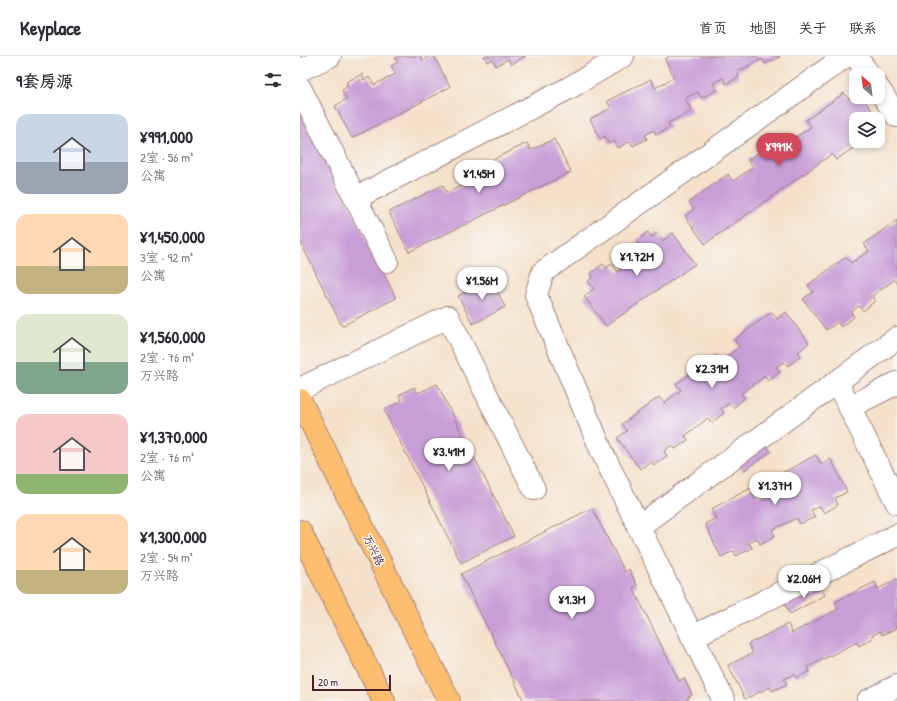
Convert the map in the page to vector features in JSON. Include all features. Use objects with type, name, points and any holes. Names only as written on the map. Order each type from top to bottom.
[{"type":"main road","name":"万兴路","points":[[300,400],[449,701]]},
{"type":"main road","points":[[300,531],[384,701]]},
{"type":"lane","points":[[300,70],[330,56]]},
{"type":"lane","points":[[356,198],[569,88],[623,56]]},
{"type":"lane","points":[[724,701],[603,454],[536,295],[543,272],[846,56]]},
{"type":"lane","points":[[856,56],[864,68]]},
{"type":"lane","points":[[300,88],[387,261]]},
{"type":"lane","points":[[885,98],[897,116]]},
{"type":"lane","points":[[300,389],[448,316],[534,489]]},
{"type":"lane","points":[[638,527],[897,338]]},
{"type":"lane","points":[[837,382],[897,503]]},
{"type":"lane","points":[[850,407],[897,383]]},
{"type":"lane","points":[[692,637],[897,535]]},
{"type":"lane","points":[[868,701],[897,686]]},
{"type":"building","points":[[400,56],[421,56],[422,60],[430,56],[434,56],[450,87],[352,138],[335,106],[347,99],[342,90],[348,86],[346,82],[362,74],[364,80],[369,77],[374,85],[396,74],[391,66],[398,62],[395,58]]},
{"type":"building","points":[[484,56],[526,56],[511,64],[508,59],[496,66],[492,59],[487,62]]},
{"type":"building","points":[[670,56],[780,57],[765,64],[762,59],[737,72],[739,77],[726,84],[723,78],[713,83],[717,90],[701,98],[698,92],[685,98],[692,111],[668,123],[670,127],[656,135],[654,130],[645,135],[647,139],[633,146],[630,141],[618,148],[614,141],[609,144],[605,136],[600,139],[590,119],[611,108],[607,101],[651,79],[655,88],[674,77],[665,59]]},
{"type":"building","points":[[844,93],[849,99],[849,104],[867,104],[873,112],[849,112],[849,148],[853,148],[836,160],[832,154],[705,244],[685,216],[694,209],[689,202],[728,174],[733,181],[753,167],[748,160],[785,134],[790,141],[811,127],[806,120]]},
{"type":"building","points":[[300,106],[396,298],[342,326],[300,241]]},
{"type":"building","points":[[554,139],[571,172],[409,252],[389,212],[443,185],[447,193],[490,171],[486,163],[527,143],[531,150]]},
{"type":"building","points":[[897,220],[897,284],[894,280],[872,296],[875,301],[863,311],[859,306],[851,312],[854,317],[841,327],[838,322],[826,330],[803,299],[813,292],[808,285],[846,257],[851,263],[869,251],[864,244]]},
{"type":"building","points":[[648,232],[651,237],[657,233],[663,241],[673,233],[695,264],[606,326],[584,296],[594,289],[588,281],[593,277],[591,273],[603,264],[606,268],[612,264],[618,272],[639,257],[633,250],[640,246],[636,241]]},
{"type":"building","points":[[491,279],[505,307],[473,324],[458,296]]},
{"type":"building","points":[[772,312],[777,319],[786,312],[809,343],[798,352],[801,356],[788,366],[784,362],[776,367],[780,372],[768,381],[765,376],[741,394],[745,398],[733,408],[729,403],[721,409],[724,413],[711,423],[708,418],[685,436],[688,440],[675,449],[672,445],[664,451],[667,456],[654,465],[651,461],[640,469],[617,438],[627,431],[622,424],[659,397],[664,403],[681,390],[676,384],[716,355],[720,361],[739,347],[734,340]]},
{"type":"building","points":[[437,384],[514,536],[461,563],[384,410],[402,401],[399,395],[414,387],[418,393]]},
{"type":"building","points":[[765,444],[771,452],[743,471],[738,463]]},
{"type":"building","points":[[816,455],[821,464],[831,459],[847,492],[835,498],[838,505],[824,513],[820,506],[811,510],[815,517],[800,524],[797,518],[772,530],[775,536],[760,544],[757,538],[749,543],[752,548],[736,556],[734,551],[721,557],[705,524],[716,518],[711,509],[753,487],[758,497],[777,486],[773,478]]},
{"type":"building","points":[[592,508],[625,572],[629,569],[637,586],[633,588],[679,681],[684,678],[692,695],[687,698],[689,701],[524,701],[461,574]]},
{"type":"building","points":[[897,579],[897,622],[894,623],[897,628],[882,635],[880,631],[871,636],[872,639],[859,646],[857,642],[808,667],[810,671],[796,678],[794,674],[784,679],[787,684],[772,691],[770,687],[745,699],[728,665],[753,653],[748,644],[788,624],[792,633],[838,609],[835,602],[875,582],[878,589]]},
{"type":"building","points":[[819,584],[825,595],[790,614],[784,603]]}]
